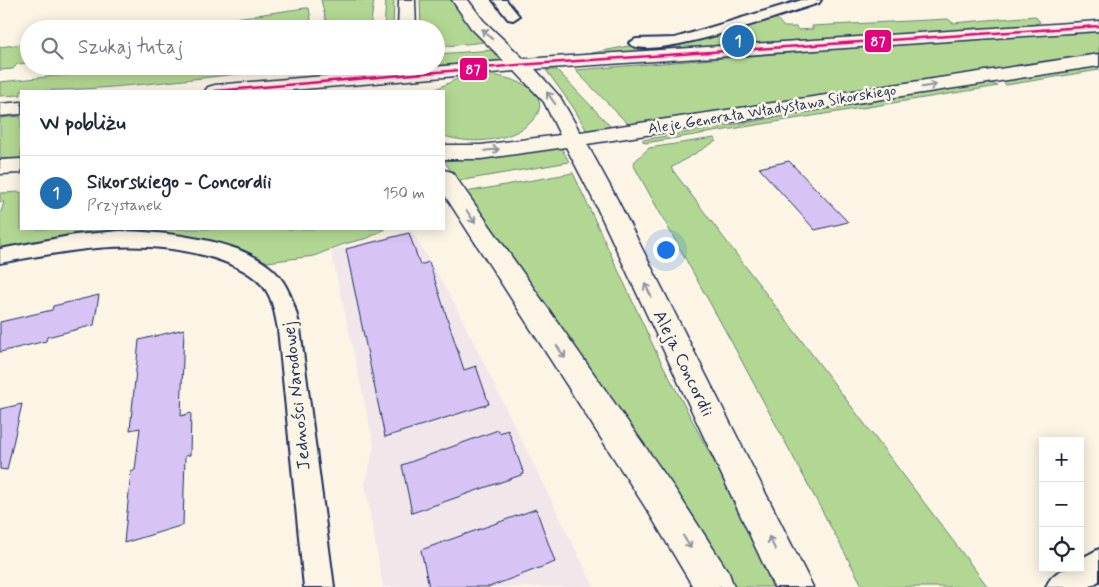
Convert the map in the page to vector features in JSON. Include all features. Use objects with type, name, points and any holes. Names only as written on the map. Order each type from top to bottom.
[{"type":"main road","points":[[407,0],[407,20]]},
{"type":"main road","name":"Aleja Concordii","points":[[460,0],[471,17],[549,95],[604,197],[794,587]]},
{"type":"main road","points":[[445,73],[518,65],[1099,26]]},
{"type":"main road","name":"Aleje Generała Władysława Sikorskiego","points":[[445,152],[504,149],[1099,60]]},
{"type":"main road","points":[[227,90],[426,75]]},
{"type":"main road","points":[[302,84],[323,86],[336,90]]},
{"type":"main road","points":[[0,110],[20,108]]},
{"type":"main road","points":[[604,197],[604,160],[611,149],[628,140],[676,124]]},
{"type":"main road","points":[[0,167],[20,166]]},
{"type":"main road","points":[[445,178],[662,501],[715,587]]},
{"type":"street","points":[[499,0],[506,11],[513,16]]},
{"type":"street","points":[[636,43],[664,44],[677,42],[815,0]]},
{"type":"street","name":"Jedności Narodowej","points":[[0,256],[60,245],[120,238],[170,241],[206,249],[249,264],[262,273],[277,291],[286,312],[319,587]]},
{"type":"street","points":[[1061,587],[1099,564]]},
{"type":"shaded area","points":[[412,231],[453,301],[594,587],[383,587],[365,484],[374,445],[331,251]]},
{"type":"green space","points":[[321,0],[374,0],[371,20],[326,20]]},
{"type":"green space","points":[[386,0],[394,0],[393,20],[385,20]]},
{"type":"green space","points":[[420,0],[452,0],[471,28],[485,42],[445,46],[445,20],[421,20]]},
{"type":"green space","points":[[309,8],[311,20],[222,20]]},
{"type":"green space","points":[[1035,16],[1040,22],[1031,26],[781,43],[743,42],[686,49],[571,57],[629,46],[655,48],[682,45],[775,17],[784,27],[796,27],[798,30],[813,29],[812,26],[948,19],[953,23]]},
{"type":"green space","points":[[1099,31],[1099,55],[629,125],[575,70],[888,45]]},
{"type":"green space","points":[[20,44],[20,64],[17,64],[13,69],[0,70],[0,47]]},
{"type":"green space","points":[[494,50],[505,61],[445,65],[445,53]]},
{"type":"green space","points":[[1099,65],[1099,70],[1006,85],[1002,79]]},
{"type":"green space","points":[[546,70],[557,70],[612,128],[587,131],[573,107]]},
{"type":"green space","points":[[65,75],[226,75],[96,88],[20,90],[20,95],[0,96],[0,82]]},
{"type":"green space","points":[[492,75],[521,83],[536,95],[539,107],[533,120],[518,131],[497,138],[472,141],[445,136],[445,90],[434,90],[459,78]]},
{"type":"green space","points":[[989,82],[998,86],[645,143],[642,140]]},
{"type":"green space","points":[[20,116],[20,158],[0,159],[0,118]]},
{"type":"green space","points":[[714,138],[716,141],[671,168],[988,587],[863,587],[731,341],[634,166],[634,162],[649,148]]},
{"type":"green space","points":[[561,147],[569,162],[458,181],[445,161]]},
{"type":"green space","points":[[573,173],[657,354],[744,518],[777,587],[733,587],[664,474],[466,192]]},
{"type":"green space","points":[[20,192],[20,230],[121,230],[61,237],[0,250],[0,215],[4,202],[0,202],[0,193]]},
{"type":"green space","points":[[121,230],[383,230],[368,238],[344,244],[314,256],[267,262],[239,248],[193,238]]},
{"type":"building","points":[[789,161],[848,222],[815,230],[759,168]]},
{"type":"building","points":[[409,233],[420,265],[429,262],[464,370],[476,366],[489,404],[385,437],[346,249]]},
{"type":"building","points":[[99,295],[94,325],[47,337],[46,341],[0,352],[0,322],[52,310],[53,306]]},
{"type":"building","points":[[184,329],[181,416],[191,413],[190,455],[185,456],[183,525],[124,543],[131,472],[135,470],[140,428],[130,430],[139,340]]},
{"type":"building","points":[[22,404],[7,470],[0,469],[0,409]]},
{"type":"building","points":[[498,430],[499,433],[508,430],[524,474],[412,513],[402,465]]},
{"type":"building","points":[[536,509],[555,562],[489,587],[429,587],[421,550]]},
{"type":"transit line","name":"87","points":[[445,71],[1099,26]]},
{"type":"transit line","name":"87","points":[[227,90],[401,75]]},
{"type":"place","name":"Sikorskiego - Concordii","points":[[738,41]]}]
